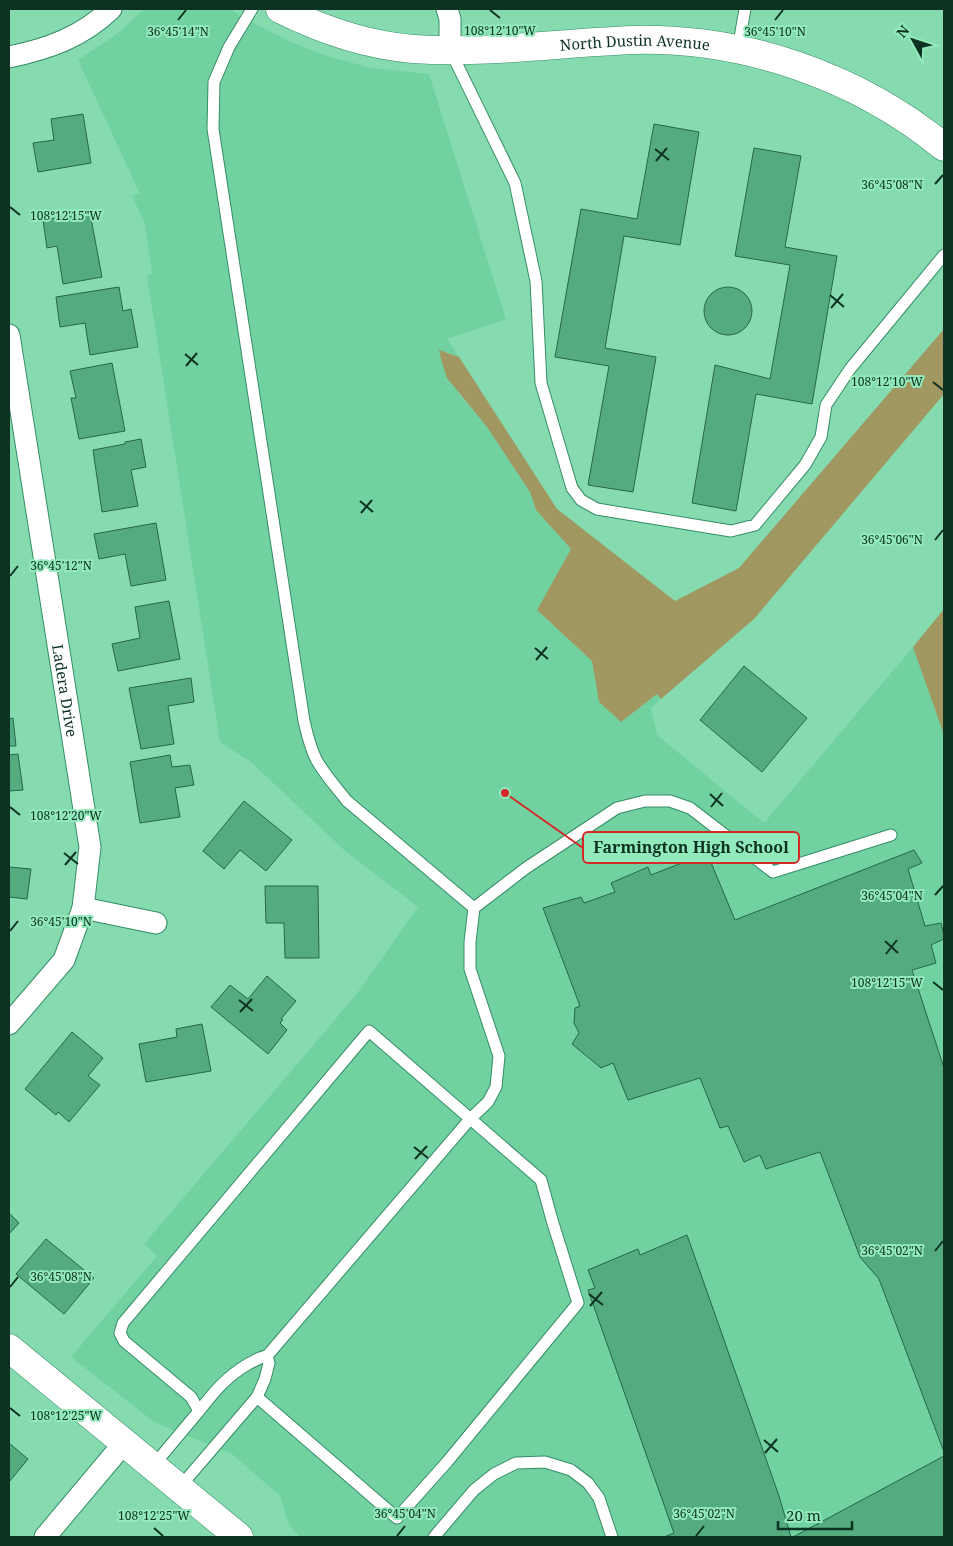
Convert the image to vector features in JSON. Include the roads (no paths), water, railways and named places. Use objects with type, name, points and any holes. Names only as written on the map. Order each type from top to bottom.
[{"type":"street","points":[[9,57],[35,52],[62,42],[81,33],[99,21],[111,9]]},
{"type":"street","name":"North Dustin Avenue","points":[[280,9],[318,27],[365,41],[412,48],[450,50],[633,40],[677,41],[738,49],[772,57],[838,80],[880,103],[943,143]]},
{"type":"street","points":[[447,9],[450,19],[450,50]]},
{"type":"street","name":"Ladera Drive","points":[[9,335],[90,847],[83,908],[64,960],[9,1024]]},
{"type":"street","points":[[83,908],[156,923]]},
{"type":"street","points":[[9,1348],[239,1537]]},
{"type":"street","points":[[45,1537],[124,1443]]},
{"type":"lane","points":[[252,9],[229,47],[214,82],[213,129],[304,721],[310,746],[316,760],[331,782],[347,800],[474,908]]},
{"type":"lane","points":[[738,49],[745,9]]},
{"type":"lane","points":[[450,50],[515,184],[536,281],[541,383],[572,488],[581,500],[597,509],[731,531],[755,525],[805,465],[821,437],[826,405],[850,369],[944,255]]},
{"type":"lane","points":[[152,1466],[221,1383],[232,1373],[261,1357],[267,1356],[470,1119],[488,1102],[496,1086],[499,1056],[470,969],[474,908],[526,868],[617,808],[645,801],[670,802],[690,808],[773,872],[891,835]]},
{"type":"lane","points":[[199,1410],[191,1398],[124,1341],[120,1333],[123,1323],[369,1031],[541,1180],[578,1303],[447,1462],[397,1518],[256,1397]]},
{"type":"lane","points":[[179,1488],[256,1397],[265,1379],[269,1364],[267,1356]]},
{"type":"lane","points":[[434,1537],[474,1490],[494,1474],[516,1463],[545,1462],[571,1470],[588,1483],[599,1498],[612,1537]]},
{"type":"place","name":"Farmington High School","points":[[505,793]]}]
